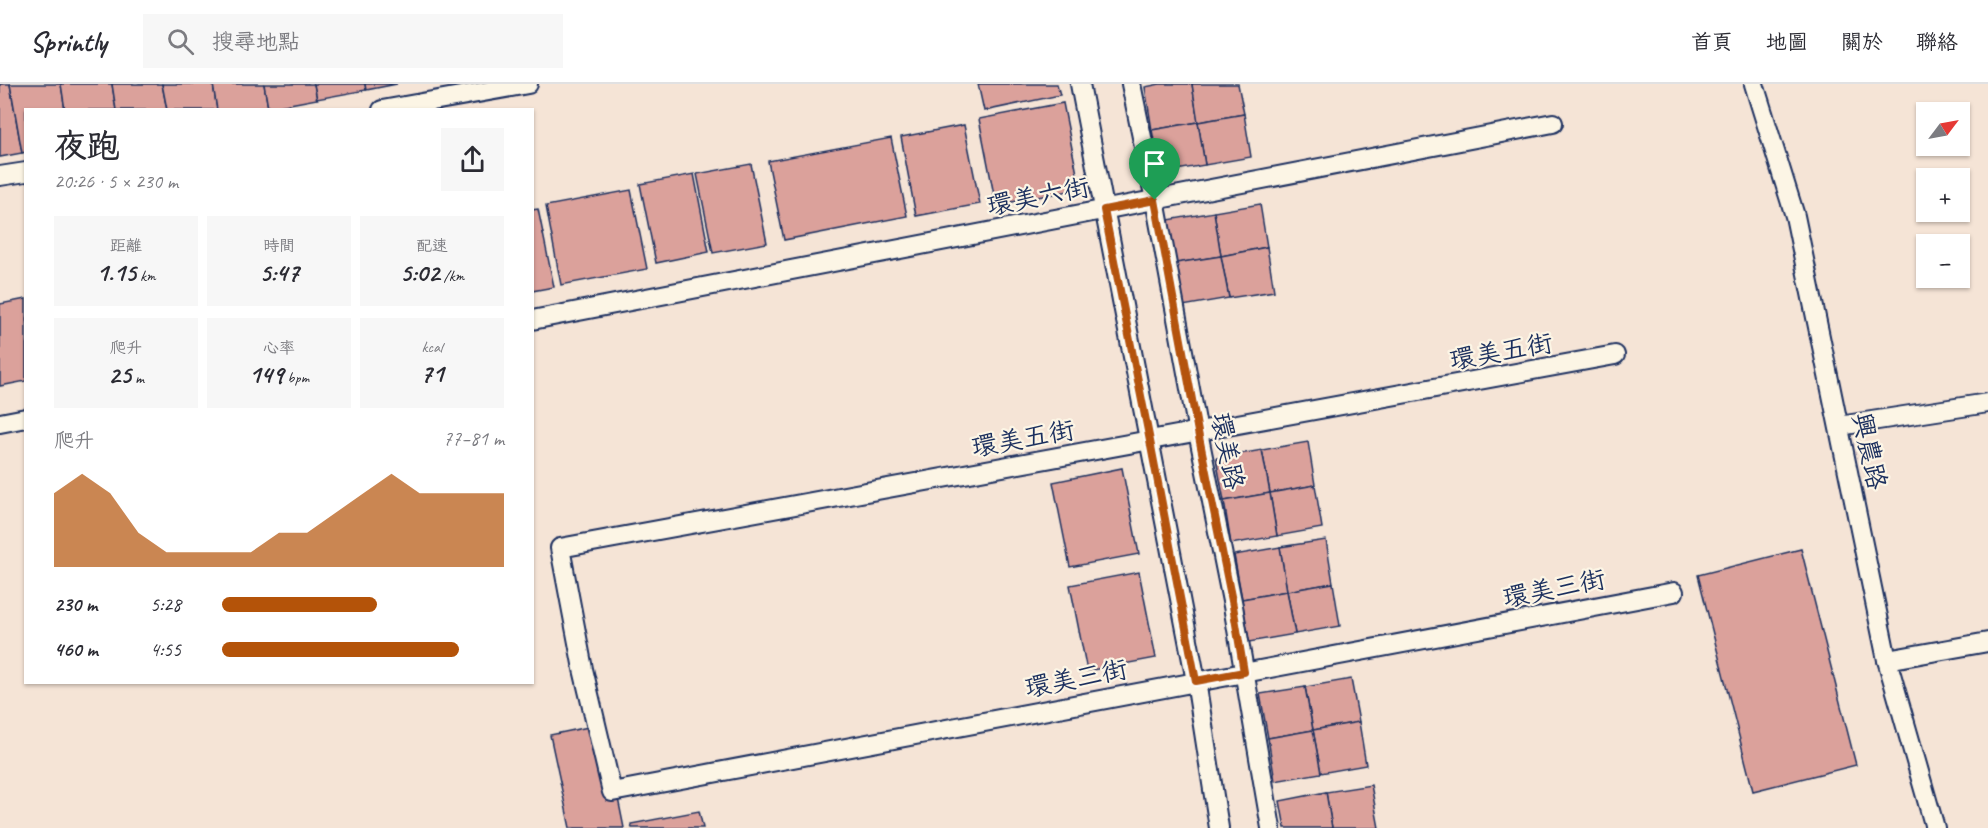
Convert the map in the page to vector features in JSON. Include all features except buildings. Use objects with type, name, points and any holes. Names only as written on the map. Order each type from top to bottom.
[{"type":"lane","points":[[393,108],[528,84]]},
{"type":"lane","points":[[1080,84],[1196,681],[1219,828]]},
{"type":"lane","name":"環美路","points":[[1131,84],[1233,606],[1271,828]]},
{"type":"lane","name":"興農路","points":[[1754,84],[1795,216],[1887,660],[1935,828]]},
{"type":"lane","name":"環美六街","points":[[534,320],[1553,123]]},
{"type":"lane","points":[[0,176],[24,172]]},
{"type":"lane","name":"環美五街","points":[[583,669],[560,548],[1616,355]]},
{"type":"lane","points":[[1839,426],[1988,403]]},
{"type":"lane","points":[[0,423],[24,418]]},
{"type":"lane","name":"環美三街","points":[[583,669],[612,792],[1674,592]]},
{"type":"lane","points":[[1887,660],[1988,642]]},
{"type":"route","points":[[1155,200],[1244,672],[1196,681],[1104,210],[1155,200]]}]
